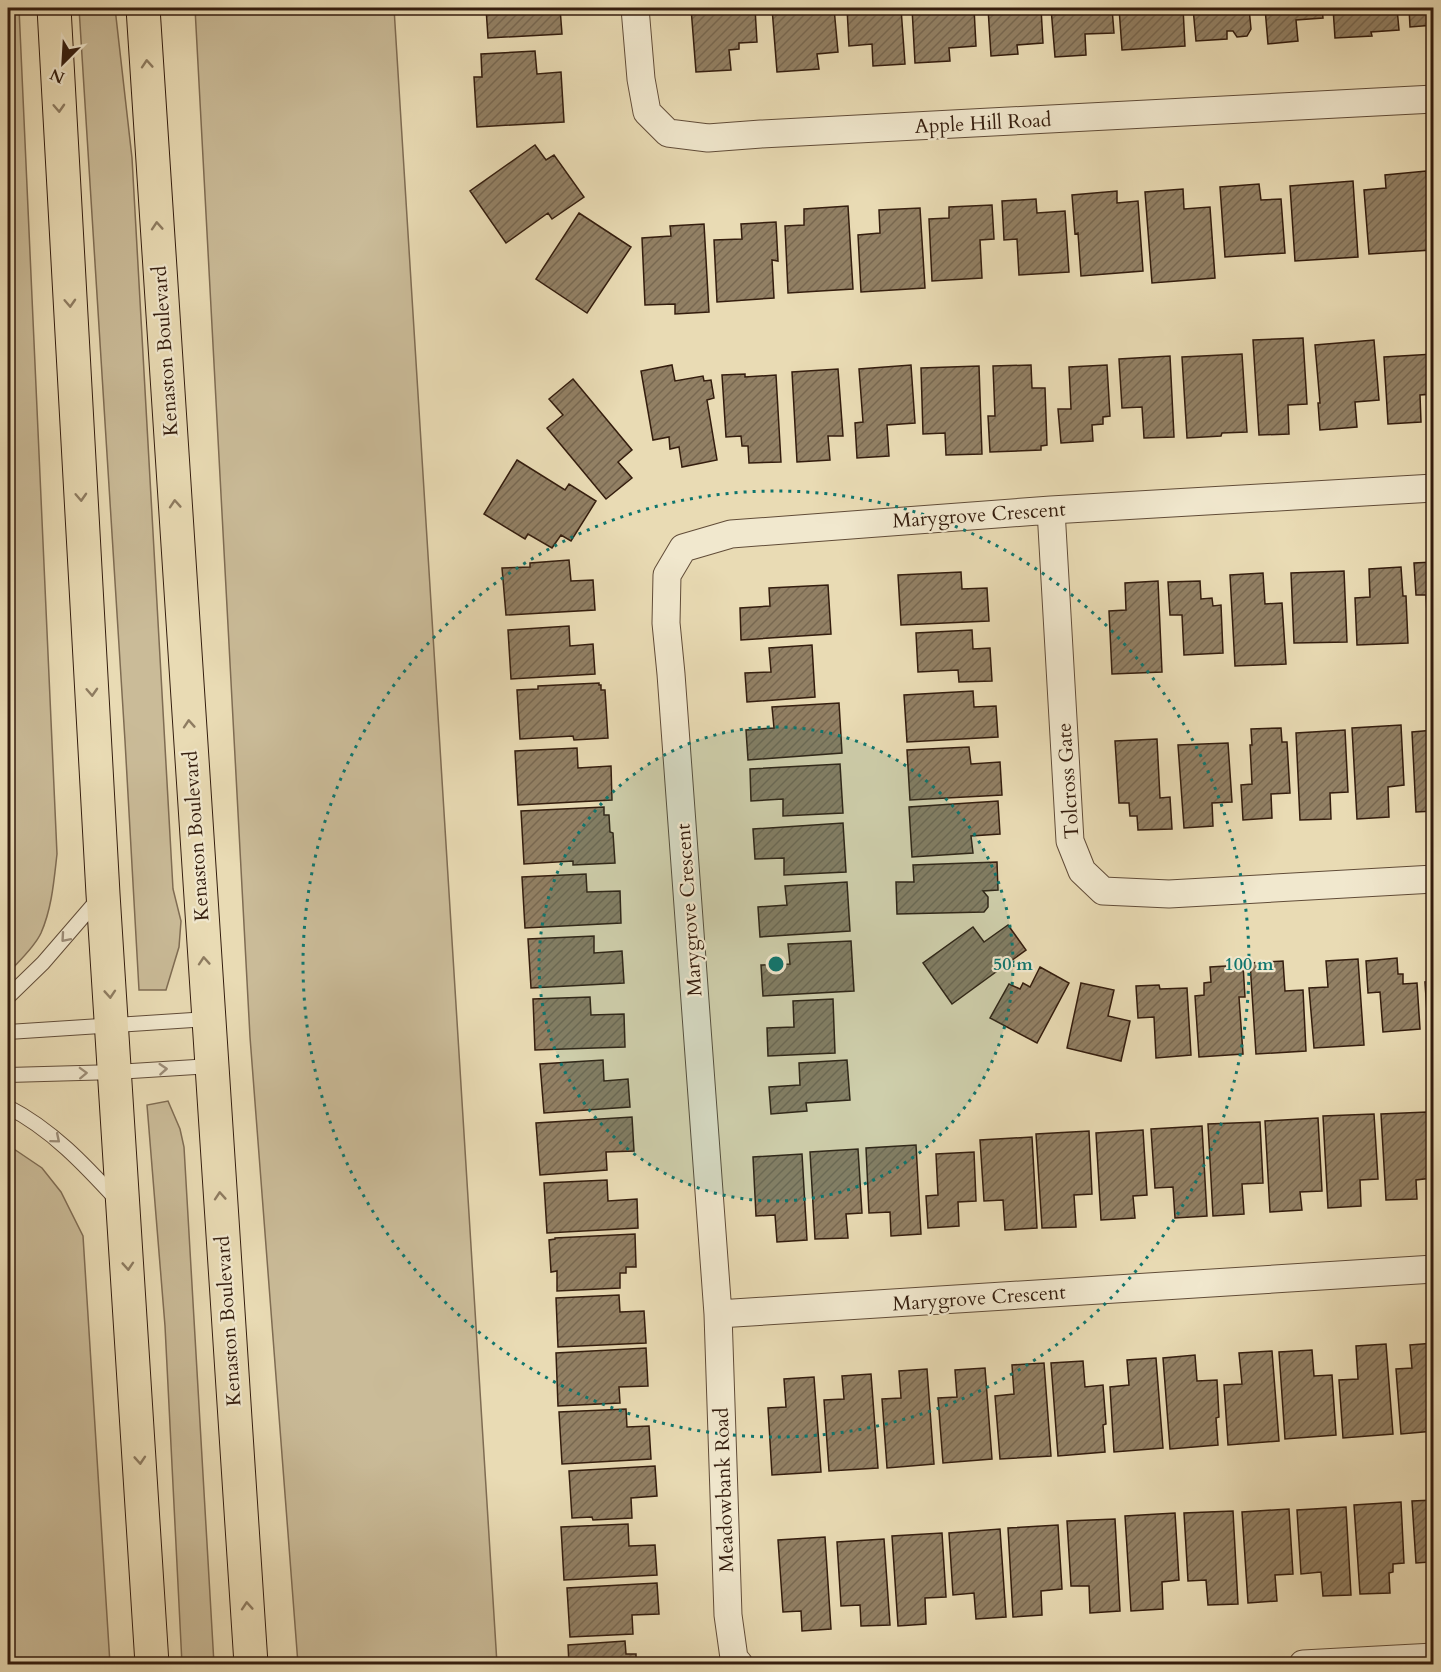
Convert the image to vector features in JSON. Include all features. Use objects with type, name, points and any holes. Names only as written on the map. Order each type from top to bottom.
[{"type":"main road","points":[[54,8],[103,894],[152,1665]]},
{"type":"main road","name":"Kenaston Boulevard","points":[[143,8],[251,1665]]},
{"type":"street","name":"Apple Hill Road","points":[[635,8],[641,80],[648,112],[668,133],[708,138],[1434,99]]},
{"type":"street","name":"Marygrove Crescent","points":[[1434,488],[1051,510],[731,534],[683,548],[667,576],[666,623],[718,1314],[1434,1269]]},
{"type":"street","name":"Tolcross Gate","points":[[1051,510],[1070,841],[1082,871],[1103,891],[1169,894],[1434,879]]},
{"type":"street","name":"Meadowbank Road","points":[[718,1314],[728,1615],[735,1658],[739,1665]]},
{"type":"street","points":[[1303,1665],[1434,1657]]},
{"type":"lane","points":[[8,997],[44,963],[103,894]]},
{"type":"lane","points":[[8,1032],[208,1019]]},
{"type":"lane","points":[[8,1075],[211,1066]]},
{"type":"lane","points":[[8,1107],[30,1118],[81,1160],[124,1207]]},
{"type":"shaded area","points":[[8,8],[19,8],[57,854],[50,904],[41,933],[8,973]]},
{"type":"shaded area","points":[[79,8],[115,8],[132,158],[173,889],[181,921],[179,947],[166,990],[139,990]]},
{"type":"shaded area","points":[[195,8],[394,8],[497,1664],[298,1664],[250,1037]]},
{"type":"shaded area","points":[[168,1101],[180,1129],[184,1147],[214,1664],[182,1664],[165,1326],[147,1105]]},
{"type":"shaded area","points":[[8,1145],[42,1168],[61,1192],[83,1236],[110,1664],[8,1664]]},
{"type":"building","points":[[486,8],[560,8],[562,34],[488,38]]},
{"type":"building","points":[[691,8],[755,8],[757,42],[739,43],[739,49],[729,50],[731,70],[696,72]]},
{"type":"building","points":[[772,8],[834,8],[838,52],[817,54],[819,69],[777,72]]},
{"type":"building","points":[[847,8],[901,8],[905,64],[873,66],[872,44],[849,46]]},
{"type":"building","points":[[912,8],[974,8],[976,46],[949,48],[950,61],[915,63]]},
{"type":"building","points":[[988,8],[1041,8],[1043,43],[1017,45],[1018,54],[991,56]]},
{"type":"building","points":[[1051,8],[1112,8],[1114,33],[1085,34],[1086,55],[1055,57]]},
{"type":"building","points":[[1119,8],[1183,8],[1185,46],[1122,50]]},
{"type":"building","points":[[1193,8],[1249,8],[1251,29],[1247,36],[1237,37],[1233,31],[1227,31],[1227,39],[1196,41]]},
{"type":"building","points":[[1265,8],[1322,8],[1323,18],[1296,20],[1298,41],[1268,44]]},
{"type":"building","points":[[1333,8],[1397,8],[1399,30],[1371,32],[1372,36],[1335,38]]},
{"type":"building","points":[[1409,8],[1434,8],[1434,25],[1410,27]]},
{"type":"building","points":[[535,51],[537,74],[561,72],[564,122],[477,127],[474,77],[482,77],[481,54]]},
{"type":"building","points":[[535,145],[546,160],[554,155],[584,197],[552,219],[548,213],[506,243],[470,191]]},
{"type":"building","points":[[1426,171],[1432,250],[1369,254],[1364,190],[1386,188],[1385,175]]},
{"type":"building","points":[[1353,181],[1358,257],[1295,261],[1290,186]]},
{"type":"building","points":[[1259,184],[1261,200],[1281,199],[1285,253],[1225,257],[1220,187]]},
{"type":"building","points":[[1183,189],[1184,209],[1210,207],[1215,278],[1152,283],[1145,192]]},
{"type":"building","points":[[1117,191],[1117,203],[1138,201],[1143,271],[1081,276],[1072,195]]},
{"type":"building","points":[[1036,199],[1037,213],[1065,211],[1069,272],[1019,275],[1017,239],[1004,240],[1002,201]]},
{"type":"building","points":[[992,205],[994,239],[980,240],[982,278],[932,281],[929,219],[949,218],[949,207]]},
{"type":"building","points":[[848,206],[853,289],[788,293],[785,226],[804,225],[804,209]]},
{"type":"building","points":[[920,208],[925,288],[861,292],[858,235],[880,233],[879,210]]},
{"type":"building","points":[[579,213],[631,247],[587,313],[536,279]]},
{"type":"building","points":[[776,222],[778,261],[772,260],[774,298],[717,302],[714,240],[742,239],[741,224]]},
{"type":"building","points":[[704,224],[709,312],[675,314],[675,304],[645,305],[642,238],[671,236],[670,226]]},
{"type":"building","points":[[1303,338],[1307,404],[1288,405],[1289,434],[1259,435],[1253,340]]},
{"type":"building","points":[[1374,340],[1379,400],[1355,402],[1357,427],[1320,430],[1315,345]]},
{"type":"building","points":[[1242,354],[1247,432],[1187,438],[1182,357]]},
{"type":"building","points":[[1434,354],[1434,394],[1420,395],[1421,422],[1388,424],[1384,357]]},
{"type":"building","points":[[1170,356],[1174,437],[1144,438],[1142,407],[1122,408],[1119,359]]},
{"type":"building","points":[[672,365],[675,381],[703,376],[704,381],[711,380],[714,398],[707,400],[717,460],[682,467],[679,447],[670,449],[669,437],[653,440],[641,371]]},
{"type":"building","points":[[911,365],[915,423],[887,425],[889,456],[857,458],[855,423],[863,422],[859,369]]},
{"type":"building","points":[[1031,365],[1032,388],[1045,388],[1047,445],[1041,446],[1041,450],[990,452],[988,416],[995,416],[993,366]]},
{"type":"building","points":[[1107,365],[1110,416],[1103,417],[1103,424],[1092,425],[1093,441],[1061,443],[1058,409],[1071,409],[1069,367]]},
{"type":"building","points":[[979,366],[982,454],[946,455],[945,433],[923,434],[921,368]]},
{"type":"building","points":[[838,369],[843,436],[828,436],[830,460],[797,462],[792,372]]},
{"type":"building","points":[[745,374],[745,377],[776,375],[781,462],[749,463],[748,446],[742,446],[741,436],[726,437],[722,375]]},
{"type":"building","points":[[573,379],[632,450],[618,462],[632,478],[606,499],[547,428],[563,415],[549,399]]},
{"type":"building","points":[[517,460],[565,490],[569,484],[596,501],[571,541],[561,535],[552,548],[528,534],[525,539],[484,514]]},
{"type":"building","points":[[569,560],[571,581],[593,580],[595,610],[506,615],[502,568],[530,567],[530,563]]},
{"type":"building","points":[[1434,562],[1434,630],[1428,631],[1426,595],[1416,595],[1414,563]]},
{"type":"building","points":[[1401,567],[1403,596],[1406,596],[1408,643],[1357,645],[1355,598],[1370,597],[1369,569]]},
{"type":"building","points":[[1344,571],[1347,642],[1294,643],[1291,573]]},
{"type":"building","points":[[961,572],[962,589],[987,588],[989,621],[901,625],[898,575]]},
{"type":"building","points":[[1263,573],[1265,604],[1282,603],[1286,664],[1235,666],[1230,575]]},
{"type":"building","points":[[1158,581],[1162,672],[1112,674],[1109,611],[1126,610],[1125,583]]},
{"type":"building","points":[[1200,581],[1201,599],[1212,598],[1213,606],[1221,605],[1223,653],[1184,655],[1182,615],[1170,615],[1168,582]]},
{"type":"building","points":[[828,585],[831,634],[741,640],[740,608],[770,606],[769,588]]},
{"type":"building","points":[[569,626],[570,646],[593,644],[595,674],[511,679],[508,630]]},
{"type":"building","points":[[972,630],[973,649],[990,648],[992,681],[959,682],[958,670],[918,672],[916,633]]},
{"type":"building","points":[[812,645],[815,697],[747,702],[745,673],[771,672],[769,648]]},
{"type":"building","points":[[599,683],[601,690],[605,690],[608,738],[574,740],[573,736],[520,739],[517,690],[538,689],[538,686]]},
{"type":"building","points":[[973,691],[974,707],[996,706],[998,737],[907,742],[904,695]]},
{"type":"building","points":[[839,703],[842,753],[748,760],[746,730],[774,728],[772,707]]},
{"type":"building","points":[[1401,725],[1404,785],[1388,787],[1389,817],[1357,819],[1352,728]]},
{"type":"building","points":[[1281,728],[1282,742],[1287,742],[1290,793],[1271,794],[1272,818],[1243,820],[1241,785],[1252,784],[1251,729]]},
{"type":"building","points":[[1345,730],[1348,792],[1330,793],[1331,819],[1300,820],[1296,733]]},
{"type":"building","points":[[1434,730],[1434,811],[1416,812],[1412,732]]},
{"type":"building","points":[[1157,739],[1160,798],[1170,797],[1172,829],[1138,830],[1137,816],[1130,816],[1129,803],[1119,803],[1115,741]]},
{"type":"building","points":[[1228,743],[1232,802],[1212,803],[1213,826],[1184,828],[1178,745]]},
{"type":"building","points":[[969,747],[971,764],[1000,762],[1002,795],[910,800],[907,750]]},
{"type":"building","points":[[577,748],[578,768],[611,766],[612,800],[518,805],[515,751]]},
{"type":"building","points":[[840,764],[843,813],[783,816],[783,799],[751,801],[750,769]]},
{"type":"building","points":[[998,801],[1000,834],[971,836],[973,853],[912,857],[909,807]]},
{"type":"building","points":[[604,807],[604,815],[609,815],[610,832],[613,833],[615,863],[573,865],[573,861],[524,864],[521,811]]},
{"type":"building","points":[[843,823],[846,872],[784,875],[784,858],[755,859],[753,829]]},
{"type":"building","points":[[997,862],[998,890],[983,891],[988,897],[988,907],[984,912],[897,914],[896,882],[914,882],[913,865]]},
{"type":"building","points":[[586,874],[587,892],[620,891],[621,923],[525,928],[522,877]]},
{"type":"building","points":[[847,882],[850,931],[760,937],[758,907],[787,905],[785,886]]},
{"type":"building","points":[[1008,925],[1026,950],[952,1004],[923,963],[973,927],[984,942]]},
{"type":"building","points":[[594,936],[594,953],[622,951],[624,983],[531,988],[528,939]]},
{"type":"building","points":[[851,941],[854,991],[763,996],[761,965],[790,964],[788,944]]},
{"type":"building","points":[[1397,958],[1398,974],[1403,974],[1403,984],[1417,983],[1420,1029],[1383,1032],[1380,992],[1368,993],[1366,961]]},
{"type":"building","points":[[1358,959],[1364,1045],[1314,1048],[1309,988],[1328,987],[1326,961]]},
{"type":"building","points":[[1283,961],[1285,991],[1303,990],[1306,1051],[1256,1054],[1250,963]]},
{"type":"building","points":[[1243,965],[1245,997],[1239,997],[1243,1054],[1199,1057],[1195,996],[1204,995],[1204,983],[1211,982],[1210,967]]},
{"type":"building","points":[[1040,967],[1069,983],[1037,1043],[990,1018],[1009,984],[1020,989],[1023,983],[1030,987]]},
{"type":"building","points":[[1434,981],[1434,1043],[1429,1043],[1425,982]]},
{"type":"building","points":[[1081,983],[1114,990],[1108,1016],[1130,1021],[1121,1061],[1067,1048]]},
{"type":"building","points":[[1159,985],[1160,989],[1187,988],[1191,1055],[1156,1058],[1154,1017],[1138,1018],[1136,986]]},
{"type":"building","points":[[590,997],[591,1015],[624,1014],[625,1047],[535,1050],[533,999]]},
{"type":"building","points":[[833,999],[835,1053],[768,1056],[767,1028],[794,1027],[793,1001]]},
{"type":"building","points":[[603,1060],[604,1081],[628,1079],[630,1107],[544,1113],[540,1064]]},
{"type":"building","points":[[847,1060],[850,1100],[806,1103],[807,1111],[771,1114],[769,1087],[800,1085],[799,1063]]},
{"type":"building","points":[[1427,1112],[1432,1178],[1416,1180],[1417,1199],[1386,1200],[1381,1114]]},
{"type":"building","points":[[1374,1114],[1378,1179],[1360,1180],[1361,1206],[1328,1208],[1323,1116]]},
{"type":"building","points":[[632,1117],[634,1151],[606,1152],[607,1170],[540,1175],[536,1123]]},
{"type":"building","points":[[1318,1118],[1322,1191],[1300,1192],[1302,1210],[1270,1212],[1265,1121]]},
{"type":"building","points":[[1260,1122],[1263,1183],[1242,1184],[1244,1214],[1213,1216],[1208,1124]]},
{"type":"building","points":[[1202,1126],[1207,1216],[1175,1218],[1173,1187],[1155,1188],[1151,1129]]},
{"type":"building","points":[[1143,1130],[1147,1195],[1133,1196],[1135,1218],[1101,1220],[1096,1133]]},
{"type":"building","points":[[1089,1131],[1092,1194],[1074,1195],[1076,1227],[1042,1228],[1036,1134]]},
{"type":"building","points":[[1032,1137],[1037,1228],[1005,1230],[1003,1200],[984,1201],[980,1140]]},
{"type":"building","points":[[916,1145],[921,1234],[891,1236],[890,1212],[869,1213],[866,1148]]},
{"type":"building","points":[[858,1149],[862,1213],[846,1214],[848,1238],[815,1239],[810,1152]]},
{"type":"building","points":[[974,1152],[976,1201],[958,1202],[959,1226],[928,1228],[926,1196],[938,1195],[936,1154]]},
{"type":"building","points":[[802,1154],[807,1240],[777,1242],[775,1215],[756,1216],[753,1157]]},
{"type":"building","points":[[607,1180],[608,1201],[637,1199],[638,1228],[547,1233],[544,1183]]},
{"type":"building","points":[[635,1234],[636,1267],[626,1267],[626,1273],[620,1273],[620,1288],[557,1291],[557,1271],[551,1272],[549,1240]]},
{"type":"building","points":[[619,1295],[620,1312],[644,1311],[646,1343],[558,1347],[556,1298]]},
{"type":"building","points":[[1434,1343],[1434,1431],[1401,1434],[1396,1369],[1412,1368],[1410,1345]]},
{"type":"building","points":[[1386,1344],[1393,1434],[1343,1438],[1339,1380],[1358,1379],[1356,1346]]},
{"type":"building","points":[[646,1348],[648,1386],[619,1387],[620,1403],[558,1406],[556,1353]]},
{"type":"building","points":[[1312,1350],[1314,1376],[1332,1375],[1336,1435],[1285,1439],[1279,1352]]},
{"type":"building","points":[[1272,1351],[1279,1441],[1228,1445],[1224,1385],[1242,1384],[1239,1353]]},
{"type":"building","points":[[1195,1355],[1197,1381],[1217,1380],[1218,1445],[1170,1449],[1163,1358]]},
{"type":"building","points":[[1156,1358],[1163,1448],[1114,1452],[1110,1387],[1129,1385],[1127,1360]]},
{"type":"building","points":[[1083,1361],[1085,1387],[1103,1385],[1106,1424],[1103,1425],[1105,1452],[1058,1456],[1051,1363]]},
{"type":"building","points":[[1044,1363],[1051,1456],[1000,1459],[995,1396],[1014,1394],[1012,1365]]},
{"type":"building","points":[[985,1368],[992,1459],[943,1463],[938,1398],[957,1397],[955,1370]]},
{"type":"building","points":[[927,1369],[934,1464],[887,1468],[882,1399],[901,1398],[899,1371]]},
{"type":"building","points":[[871,1374],[878,1468],[829,1471],[824,1400],[844,1399],[842,1376]]},
{"type":"building","points":[[814,1377],[821,1472],[772,1475],[768,1408],[786,1407],[784,1379]]},
{"type":"building","points":[[626,1409],[627,1427],[649,1426],[651,1459],[562,1464],[559,1412]]},
{"type":"building","points":[[655,1466],[657,1496],[631,1498],[632,1518],[593,1520],[592,1517],[572,1518],[569,1471]]},
{"type":"building","points":[[1434,1500],[1434,1569],[1431,1569],[1430,1562],[1416,1563],[1412,1501]]},
{"type":"building","points":[[1401,1502],[1404,1563],[1393,1564],[1393,1572],[1389,1573],[1390,1593],[1360,1594],[1354,1505]]},
{"type":"building","points":[[1346,1507],[1351,1595],[1323,1596],[1321,1572],[1301,1574],[1297,1510]]},
{"type":"building","points":[[1289,1509],[1293,1574],[1275,1575],[1277,1601],[1248,1603],[1242,1512]]},
{"type":"building","points":[[1233,1511],[1238,1604],[1208,1605],[1206,1580],[1188,1581],[1184,1513]]},
{"type":"building","points":[[1175,1513],[1179,1580],[1162,1582],[1163,1609],[1131,1611],[1125,1516]]},
{"type":"building","points":[[1115,1519],[1120,1611],[1090,1613],[1089,1586],[1071,1586],[1067,1521]]},
{"type":"building","points":[[628,1524],[629,1546],[655,1545],[657,1575],[564,1580],[561,1527]]},
{"type":"building","points":[[1058,1525],[1062,1589],[1041,1591],[1042,1615],[1013,1617],[1008,1528]]},
{"type":"building","points":[[1000,1529],[1006,1617],[976,1619],[974,1593],[953,1595],[949,1533]]},
{"type":"building","points":[[942,1533],[946,1597],[925,1598],[926,1624],[898,1626],[892,1536]]},
{"type":"building","points":[[825,1537],[831,1629],[802,1631],[801,1611],[783,1612],[778,1540]]},
{"type":"building","points":[[884,1539],[890,1625],[861,1626],[860,1605],[841,1606],[837,1542]]},
{"type":"building","points":[[657,1583],[659,1614],[632,1615],[633,1634],[570,1637],[567,1588]]},
{"type":"building","points":[[625,1641],[626,1654],[636,1654],[636,1661],[657,1659],[658,1664],[569,1664],[568,1645]]}]
